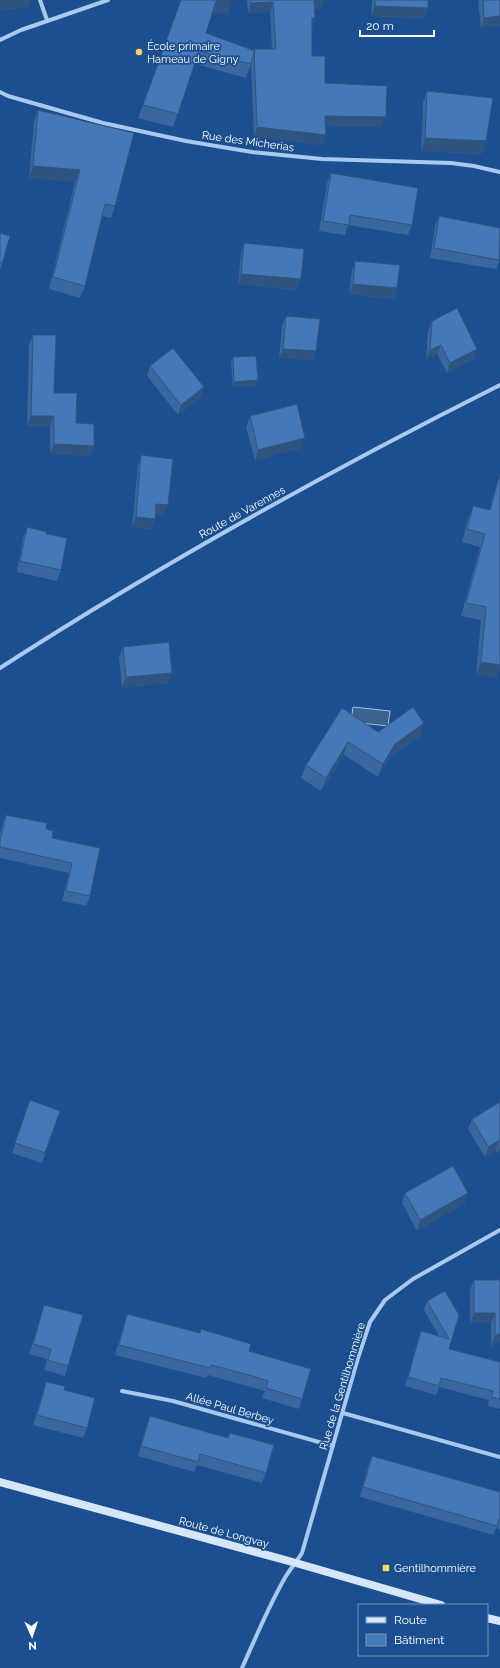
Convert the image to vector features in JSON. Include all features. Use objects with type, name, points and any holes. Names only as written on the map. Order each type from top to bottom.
[{"type":"street","points":[[40,0],[47,20]]},
{"type":"street","points":[[0,40],[47,20],[108,0]]},
{"type":"street","name":"Rue des Micherias","points":[[0,92],[8,96],[103,123],[186,142],[252,152],[322,159],[451,163],[474,166],[500,172]]},
{"type":"street","name":"Route de Varennes","points":[[0,668],[66,625],[229,529],[446,412],[500,385]]},
{"type":"street","name":"Rue de la Gentilhommière","points":[[242,1668],[264,1617],[287,1574],[302,1553],[370,1322],[385,1300],[413,1279],[500,1230]]},
{"type":"street","name":"Allée Paul Berbey","points":[[122,1391],[173,1401],[333,1446]]},
{"type":"street","points":[[343,1413],[500,1457]]},
{"type":"street","name":"Route de Longvay","points":[[0,1482],[296,1563],[438,1604]]},
{"type":"street","points":[[488,1618],[500,1621]]},
{"type":"water","points":[[353,707],[390,711],[388,726],[351,722]]},
{"type":"building","points":[[181,0],[233,0],[216,1],[206,33],[255,51],[251,64],[199,51],[178,114],[143,105]]},
{"type":"building","points":[[251,0],[314,0],[315,18],[312,18],[312,56],[325,56],[325,83],[387,86],[386,117],[325,116],[326,135],[257,127],[254,49],[276,49],[273,2],[251,3]]},
{"type":"building","points":[[375,0],[428,0],[428,8],[375,6]]},
{"type":"building","points":[[483,0],[500,0],[500,16],[484,18]]},
{"type":"building","points":[[427,91],[493,98],[486,141],[425,138]]},
{"type":"building","points":[[38,110],[134,133],[115,206],[105,204],[85,286],[53,277],[80,170],[33,166]]},
{"type":"building","points":[[331,173],[418,188],[412,225],[350,215],[349,225],[323,221]]},
{"type":"building","points":[[439,216],[500,228],[499,260],[434,248]]},
{"type":"building","points":[[0,233],[10,236],[2,264],[0,263]]},
{"type":"building","points":[[244,243],[304,249],[301,279],[241,274]]},
{"type":"building","points":[[355,261],[400,265],[397,288],[353,284]]},
{"type":"building","points":[[457,308],[477,349],[450,363],[441,345],[430,350],[432,321]]},
{"type":"building","points":[[286,316],[320,319],[316,351],[283,349]]},
{"type":"building","points":[[33,335],[56,335],[54,393],[77,393],[76,423],[94,424],[94,446],[54,444],[54,416],[31,416]]},
{"type":"building","points":[[173,348],[204,387],[181,405],[150,366]]},
{"type":"building","points":[[256,356],[258,380],[234,382],[233,357]]},
{"type":"building","points":[[297,404],[305,438],[258,450],[250,416]]},
{"type":"building","points":[[141,455],[173,459],[168,505],[156,504],[155,519],[136,517]]},
{"type":"building","points":[[500,474],[500,665],[481,662],[486,607],[466,603],[485,534],[467,529],[473,506],[490,510]]},
{"type":"building","points":[[27,527],[47,532],[46,534],[67,538],[61,570],[20,561]]},
{"type":"building","points":[[169,642],[172,673],[126,677],[123,647]]},
{"type":"building","points":[[413,707],[424,723],[395,744],[383,764],[348,742],[326,778],[306,765],[342,708],[378,732]]},
{"type":"building","points":[[6,815],[47,823],[46,829],[53,831],[52,838],[100,848],[90,896],[66,891],[72,863],[0,847]]},
{"type":"building","points":[[30,1100],[60,1111],[45,1153],[15,1143]]},
{"type":"building","points":[[500,1102],[500,1140],[488,1147],[472,1119]]},
{"type":"building","points":[[453,1166],[468,1193],[420,1220],[405,1193]]},
{"type":"building","points":[[500,1279],[500,1333],[495,1336],[495,1313],[474,1313],[474,1280]]},
{"type":"building","points":[[445,1291],[459,1315],[449,1349],[500,1362],[500,1399],[491,1397],[493,1391],[441,1378],[439,1386],[408,1377],[421,1331],[449,1339],[427,1301]]},
{"type":"building","points":[[44,1305],[83,1315],[68,1366],[48,1360],[51,1349],[33,1344]]},
{"type":"building","points":[[127,1314],[200,1333],[201,1329],[251,1344],[249,1351],[311,1369],[302,1399],[266,1388],[268,1381],[253,1376],[211,1365],[210,1368],[119,1345]]},
{"type":"building","points":[[46,1382],[65,1386],[64,1390],[95,1398],[87,1428],[37,1415]]},
{"type":"building","points":[[150,1416],[228,1438],[230,1433],[274,1445],[266,1473],[200,1454],[198,1462],[141,1446]]},
{"type":"building","points":[[372,1456],[500,1492],[500,1519],[497,1526],[363,1487]]},
{"type":"place","name":"École primaire Hameau de Gigny","points":[[139,52]]},
{"type":"place","name":"Gentilhommière","points":[[386,1568]]}]
